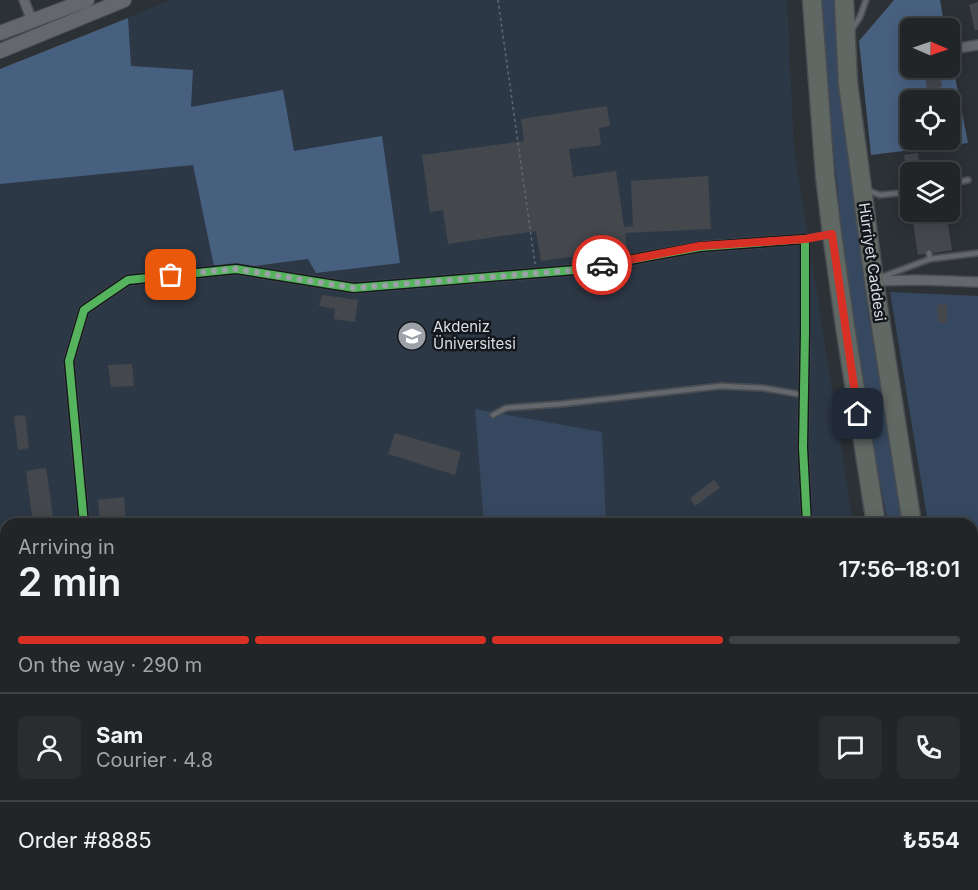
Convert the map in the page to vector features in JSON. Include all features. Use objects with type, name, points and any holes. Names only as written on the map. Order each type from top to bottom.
[{"type":"highway","points":[[812,0],[825,176],[832,234],[875,518]]},
{"type":"highway","name":"Hürriyet Caddesi","points":[[844,0],[848,83],[874,281],[911,518]]},
{"type":"main road","points":[[0,33],[87,0]]},
{"type":"main road","points":[[0,51],[124,0]]},
{"type":"street","points":[[24,0],[32,21]]},
{"type":"street","points":[[960,48],[978,45]]},
{"type":"street","points":[[83,518],[69,361],[84,310],[128,280],[236,269],[354,288],[576,270],[700,246],[805,239],[803,448],[807,518]]},
{"type":"street","points":[[874,281],[978,282]]},
{"type":"lane","points":[[846,39],[860,17],[866,0]]},
{"type":"lane","points":[[960,182],[968,180]]},
{"type":"lane","points":[[862,188],[880,195],[900,193]]},
{"type":"lane","points":[[805,239],[832,234]]},
{"type":"lane","points":[[874,281],[930,256],[978,253]]},
{"type":"lane","points":[[493,415],[500,410],[513,407],[561,404],[721,386],[749,386],[804,395]]},
{"type":"path","points":[[498,0],[536,273]]},
{"type":"shaded area","name":"Akdeniz Üniversitesi","points":[[171,0],[787,0],[794,148],[852,518],[0,518],[0,70]]},
{"type":"shaded area","points":[[820,0],[837,0],[844,106],[868,313],[903,518],[887,518],[864,405],[850,310]]},
{"type":"shaded area","points":[[894,0],[940,0],[943,18],[900,18],[900,78],[955,78],[958,90],[900,90],[900,150],[911,150],[871,155],[859,41]]},
{"type":"shaded area","points":[[128,18],[131,66],[193,70],[191,107],[283,90],[294,151],[382,136],[400,263],[316,273],[308,259],[215,271],[193,165],[0,184],[0,69]]},
{"type":"shaded area","points":[[960,102],[968,143],[960,144]]},
{"type":"shaded area","points":[[890,292],[978,296],[978,518],[927,518]]},
{"type":"shaded area","points":[[475,409],[602,432],[606,518],[484,518]]},
{"type":"building","points":[[978,2],[978,30],[975,30],[969,5]]},
{"type":"building","points":[[926,78],[941,78],[942,87],[927,90]]},
{"type":"building","points":[[607,106],[610,126],[599,128],[601,145],[569,149],[573,177],[616,171],[624,227],[633,226],[631,181],[708,176],[711,229],[625,233],[627,249],[541,261],[536,231],[448,244],[443,210],[430,212],[422,155],[524,141],[521,119]]},
{"type":"building","points":[[918,153],[919,162],[905,162],[904,155]]},
{"type":"building","points":[[913,222],[948,222],[952,250],[934,253],[929,249],[925,254],[918,255]]},
{"type":"building","points":[[322,295],[358,300],[355,322],[334,319],[335,309],[319,306]]},
{"type":"building","points":[[947,304],[947,323],[938,323],[937,305]]},
{"type":"building","points":[[132,364],[134,386],[111,387],[108,365]]},
{"type":"building","points":[[25,415],[29,448],[18,450],[14,416]]},
{"type":"building","points":[[395,433],[461,452],[455,475],[388,454]]},
{"type":"building","points":[[46,468],[53,518],[32,518],[26,471]]},
{"type":"building","points":[[714,480],[720,488],[695,506],[690,498]]},
{"type":"building","points":[[124,497],[126,518],[100,518],[98,500]]},
{"type":"cycle path","points":[[83,518],[69,361],[84,310],[128,280],[236,269],[354,288],[575,270],[700,247],[805,239],[803,448],[807,518]]},
{"type":"way so far","points":[[171,275],[236,269],[354,288],[576,270],[602,265]]},
{"type":"place","name":"Akdeniz Üniversitesi","points":[[412,336]]},
{"type":"route","points":[[602,265],[700,246],[805,239],[832,234],[858,414]]}]
